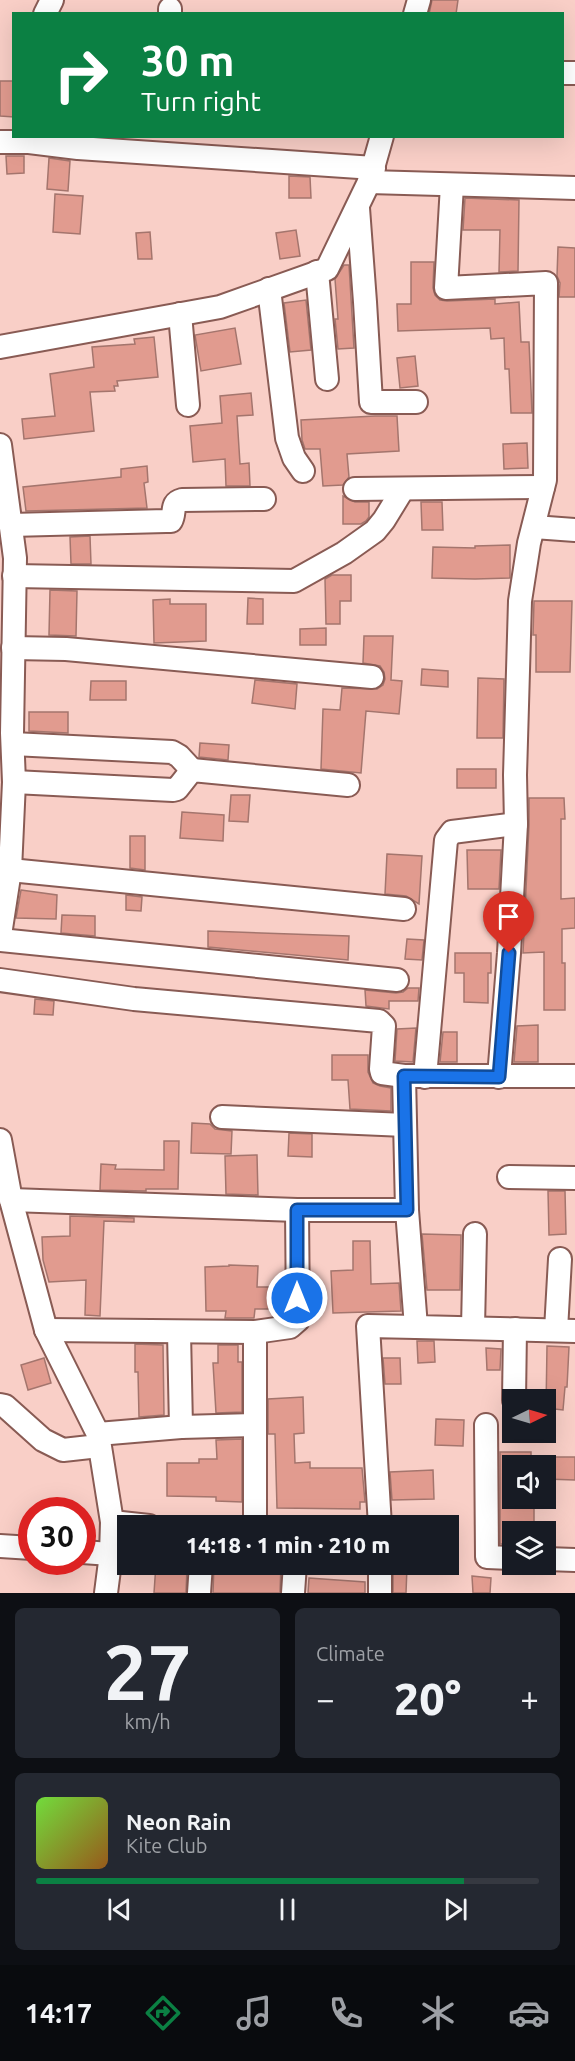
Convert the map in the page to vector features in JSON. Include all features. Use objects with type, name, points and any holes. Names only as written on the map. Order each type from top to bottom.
[{"type":"street","points":[[0,347],[220,307],[327,269],[371,175],[381,138]]},
{"type":"street","points":[[0,142],[29,142],[78,148],[170,145],[452,185],[575,188]]},
{"type":"street","points":[[452,185],[446,288],[546,283],[544,480],[529,543],[520,601],[515,775],[516,824],[499,1077]]},
{"type":"street","points":[[357,207],[371,402],[416,402]]},
{"type":"street","points":[[317,272],[327,379]]},
{"type":"street","points":[[268,289],[287,438],[294,458],[303,471]]},
{"type":"street","points":[[180,314],[188,405]]},
{"type":"street","points":[[0,451],[11,525],[14,782],[10,870],[0,935]]},
{"type":"street","points":[[355,489],[543,487]]},
{"type":"street","points":[[10,564],[294,581],[344,553],[375,531],[403,489]]},
{"type":"street","points":[[11,525],[166,522],[171,521],[177,501],[264,499]]},
{"type":"street","points":[[534,527],[575,530]]},
{"type":"street","points":[[13,648],[66,649],[372,677]]},
{"type":"street","points":[[13,744],[172,752],[192,770],[348,785]]},
{"type":"street","points":[[14,782],[173,790],[177,789],[192,770]]},
{"type":"street","points":[[416,1327],[407,1210],[405,1125],[414,1076],[446,840],[452,832],[516,824]]},
{"type":"street","points":[[10,870],[404,909]]},
{"type":"street","points":[[0,940],[397,980]]},
{"type":"street","points":[[0,980],[134,999],[379,1021],[384,1026],[382,1073],[414,1076],[575,1076]]},
{"type":"street","points":[[222,1117],[405,1125]]},
{"type":"street","points":[[0,1140],[11,1200],[46,1330],[98,1440],[112,1522],[106,1593]]},
{"type":"street","points":[[509,1177],[575,1178]]},
{"type":"street","points":[[11,1200],[297,1210],[407,1210]]},
{"type":"street","points":[[46,1330],[255,1332],[290,1327],[298,1320],[297,1210]]},
{"type":"street","points":[[473,1328],[475,1234]]},
{"type":"street","points":[[379,1515],[368,1326],[566,1330],[560,1259]]},
{"type":"street","points":[[514,1389],[515,1329]]},
{"type":"street","points":[[179,1332],[181,1427]]},
{"type":"street","points":[[255,1332],[255,1515]]},
{"type":"street","points":[[0,1405],[5,1406],[42,1440],[63,1450],[98,1440],[181,1427],[254,1425]]},
{"type":"street","points":[[486,1425],[487,1557],[502,1558]]},
{"type":"street","points":[[112,1522],[117,1523]]},
{"type":"street","points":[[0,1546],[18,1547]]},
{"type":"street","points":[[96,1553],[111,1554]]},
{"type":"street","points":[[556,1559],[575,1560]]},
{"type":"street","points":[[199,1593],[200,1575]]},
{"type":"street","points":[[293,1593],[294,1575]]},
{"type":"street","points":[[380,1575],[380,1593]]},
{"type":"building","points":[[432,0],[458,0],[456,12],[429,12]]},
{"type":"building","points":[[0,81],[12,81],[12,117],[0,116]]},
{"type":"building","points":[[6,156],[24,156],[24,173],[7,174]]},
{"type":"building","points":[[49,158],[70,161],[68,191],[47,189]]},
{"type":"building","points":[[289,176],[310,177],[311,198],[289,198]]},
{"type":"building","points":[[55,194],[83,196],[80,234],[53,232]]},
{"type":"building","points":[[465,198],[519,200],[518,271],[499,272],[500,230],[463,230]]},
{"type":"building","points":[[296,230],[300,256],[280,259],[276,233]]},
{"type":"building","points":[[150,232],[152,259],[138,259],[136,233]]},
{"type":"building","points":[[558,247],[575,248],[575,297],[559,297]]},
{"type":"building","points":[[411,262],[434,262],[433,288],[440,300],[495,299],[495,304],[519,302],[521,342],[529,342],[532,413],[511,413],[509,369],[505,369],[504,338],[491,339],[490,328],[398,331],[397,304],[411,304]]},
{"type":"building","points":[[344,265],[349,265],[354,348],[338,349],[335,279]]},
{"type":"building","points":[[306,300],[311,350],[290,352],[284,303]]},
{"type":"building","points":[[235,328],[241,364],[201,371],[195,335]]},
{"type":"building","points":[[154,337],[158,377],[117,381],[118,386],[114,386],[115,391],[90,392],[94,431],[24,439],[22,419],[55,416],[50,374],[94,367],[92,347],[135,344],[134,339]]},
{"type":"building","points":[[415,356],[418,386],[400,388],[397,358]]},
{"type":"building","points":[[251,393],[253,415],[237,416],[240,464],[249,463],[250,486],[226,486],[225,459],[193,462],[190,426],[222,423],[220,396]]},
{"type":"building","points":[[397,416],[399,451],[347,454],[349,477],[343,485],[323,486],[320,449],[305,449],[301,420]]},
{"type":"building","points":[[527,443],[528,468],[504,469],[503,444]]},
{"type":"building","points":[[147,466],[148,482],[144,483],[147,508],[26,511],[23,487],[121,477],[121,469]]},
{"type":"building","points":[[343,496],[355,502],[369,502],[369,517],[366,521],[361,524],[343,524]]},
{"type":"building","points":[[421,502],[442,502],[443,530],[422,530]]},
{"type":"building","points":[[90,536],[91,564],[71,564],[70,537]]},
{"type":"building","points":[[510,545],[510,578],[432,578],[433,547],[475,548],[475,546]]},
{"type":"building","points":[[332,575],[351,575],[351,601],[340,601],[340,624],[326,624],[325,579]]},
{"type":"building","points":[[50,590],[77,591],[76,636],[49,635]]},
{"type":"building","points":[[248,598],[263,599],[263,624],[247,624]]},
{"type":"building","points":[[170,599],[170,604],[206,604],[206,641],[154,643],[153,600]]},
{"type":"building","points":[[534,601],[572,601],[570,672],[536,672],[536,635],[533,635]]},
{"type":"building","points":[[326,628],[326,645],[300,645],[300,629]]},
{"type":"building","points":[[364,636],[393,636],[391,680],[402,681],[399,714],[366,711],[361,773],[321,769],[323,709],[340,710],[342,688],[377,689],[383,685],[385,679],[380,666],[363,663]]},
{"type":"building","points":[[422,669],[448,671],[448,687],[421,685]]},
{"type":"building","points":[[478,678],[504,679],[503,738],[477,738]]},
{"type":"building","points":[[255,680],[297,684],[295,709],[252,703]]},
{"type":"building","points":[[91,681],[126,681],[126,700],[90,700]]},
{"type":"building","points":[[29,712],[68,712],[68,733],[29,731]]},
{"type":"building","points":[[200,743],[229,745],[228,760],[199,757]]},
{"type":"building","points":[[457,769],[496,769],[496,788],[457,788]]},
{"type":"building","points":[[231,795],[250,795],[248,822],[229,821]]},
{"type":"building","points":[[529,798],[564,798],[565,819],[561,819],[561,899],[575,898],[575,928],[562,929],[565,1010],[544,1010],[544,952],[523,953]]},
{"type":"building","points":[[182,812],[224,815],[223,841],[180,838]]},
{"type":"building","points":[[130,836],[145,836],[145,870],[130,868]]},
{"type":"building","points":[[467,850],[501,850],[499,889],[468,889]]},
{"type":"building","points":[[387,854],[422,856],[419,904],[406,896],[385,894]]},
{"type":"building","points":[[21,890],[57,895],[56,919],[16,918]]},
{"type":"building","points":[[126,895],[142,897],[141,911],[126,910]]},
{"type":"building","points":[[62,915],[95,916],[95,936],[61,933]]},
{"type":"building","points":[[208,931],[349,936],[348,960],[208,947]]},
{"type":"building","points":[[407,939],[424,940],[422,960],[405,959]]},
{"type":"building","points":[[455,953],[491,953],[488,1003],[464,1002],[464,973],[455,973]]},
{"type":"building","points":[[408,988],[419,988],[418,1001],[389,1001],[389,1009],[366,1006],[365,990],[396,993]]},
{"type":"building","points":[[35,999],[54,1001],[53,1015],[34,1014]]},
{"type":"building","points":[[538,1025],[538,1062],[514,1062],[517,1026]]},
{"type":"building","points":[[416,1028],[413,1062],[395,1061],[397,1029]]},
{"type":"building","points":[[443,1032],[457,1032],[457,1062],[440,1062]]},
{"type":"building","points":[[332,1055],[368,1055],[368,1072],[373,1083],[391,1088],[391,1111],[350,1109],[348,1080],[332,1080]]},
{"type":"building","points":[[192,1123],[210,1124],[215,1129],[232,1131],[231,1154],[191,1153]]},
{"type":"building","points":[[289,1133],[312,1134],[312,1157],[288,1156]]},
{"type":"building","points":[[164,1141],[179,1141],[178,1189],[100,1190],[101,1164],[116,1165],[115,1169],[164,1170]]},
{"type":"building","points":[[257,1155],[258,1195],[226,1194],[225,1156]]},
{"type":"building","points":[[548,1191],[565,1191],[566,1234],[549,1235]]},
{"type":"building","points":[[70,1216],[134,1218],[134,1222],[104,1221],[100,1316],[85,1315],[86,1280],[49,1282],[43,1260],[42,1237],[70,1236]]},
{"type":"building","points":[[422,1234],[461,1235],[460,1290],[427,1290]]},
{"type":"building","points":[[353,1241],[370,1241],[371,1284],[399,1283],[401,1311],[333,1313],[331,1271],[353,1270]]},
{"type":"building","points":[[258,1266],[257,1287],[284,1287],[284,1309],[255,1309],[254,1318],[225,1318],[226,1311],[206,1311],[205,1267]]},
{"type":"building","points":[[417,1341],[434,1341],[435,1362],[418,1363]]},
{"type":"building","points":[[135,1344],[163,1345],[164,1415],[139,1417]]},
{"type":"building","points":[[218,1345],[238,1345],[238,1362],[242,1362],[242,1412],[216,1413],[213,1363],[218,1363]]},
{"type":"building","points":[[547,1346],[569,1347],[567,1387],[565,1387],[563,1410],[556,1409],[556,1389],[546,1389]]},
{"type":"building","points":[[486,1348],[501,1349],[500,1370],[487,1370]]},
{"type":"building","points":[[44,1358],[51,1383],[28,1390],[21,1365]]},
{"type":"building","points":[[383,1358],[400,1358],[401,1384],[385,1384]]},
{"type":"building","points":[[303,1397],[304,1433],[294,1434],[295,1463],[310,1462],[310,1468],[362,1468],[365,1502],[360,1502],[360,1509],[277,1508],[275,1434],[268,1434],[268,1399]]},
{"type":"building","points":[[436,1419],[464,1420],[463,1446],[435,1445]]},
{"type":"building","points":[[242,1439],[242,1502],[216,1501],[216,1497],[167,1496],[167,1463],[199,1463],[199,1459],[217,1459],[216,1440]]},
{"type":"building","points":[[500,1452],[531,1452],[531,1455],[502,1455],[502,1509],[534,1509],[534,1521],[502,1521],[502,1544],[500,1544]]},
{"type":"building","points":[[556,1457],[575,1457],[575,1480],[556,1479]]},
{"type":"building","points":[[433,1470],[434,1499],[392,1500],[390,1472]]},
{"type":"building","points":[[155,1575],[187,1575],[186,1593],[154,1593]]},
{"type":"building","points":[[214,1575],[281,1575],[280,1593],[213,1593]]},
{"type":"building","points":[[393,1575],[407,1575],[406,1593],[393,1593]]},
{"type":"building","points":[[472,1576],[491,1578],[490,1593],[473,1593]]},
{"type":"building","points":[[309,1578],[365,1582],[365,1593],[308,1593]]},
{"type":"route","points":[[297,1298],[297,1210],[407,1210],[404,1076],[499,1077],[509,953]]}]
